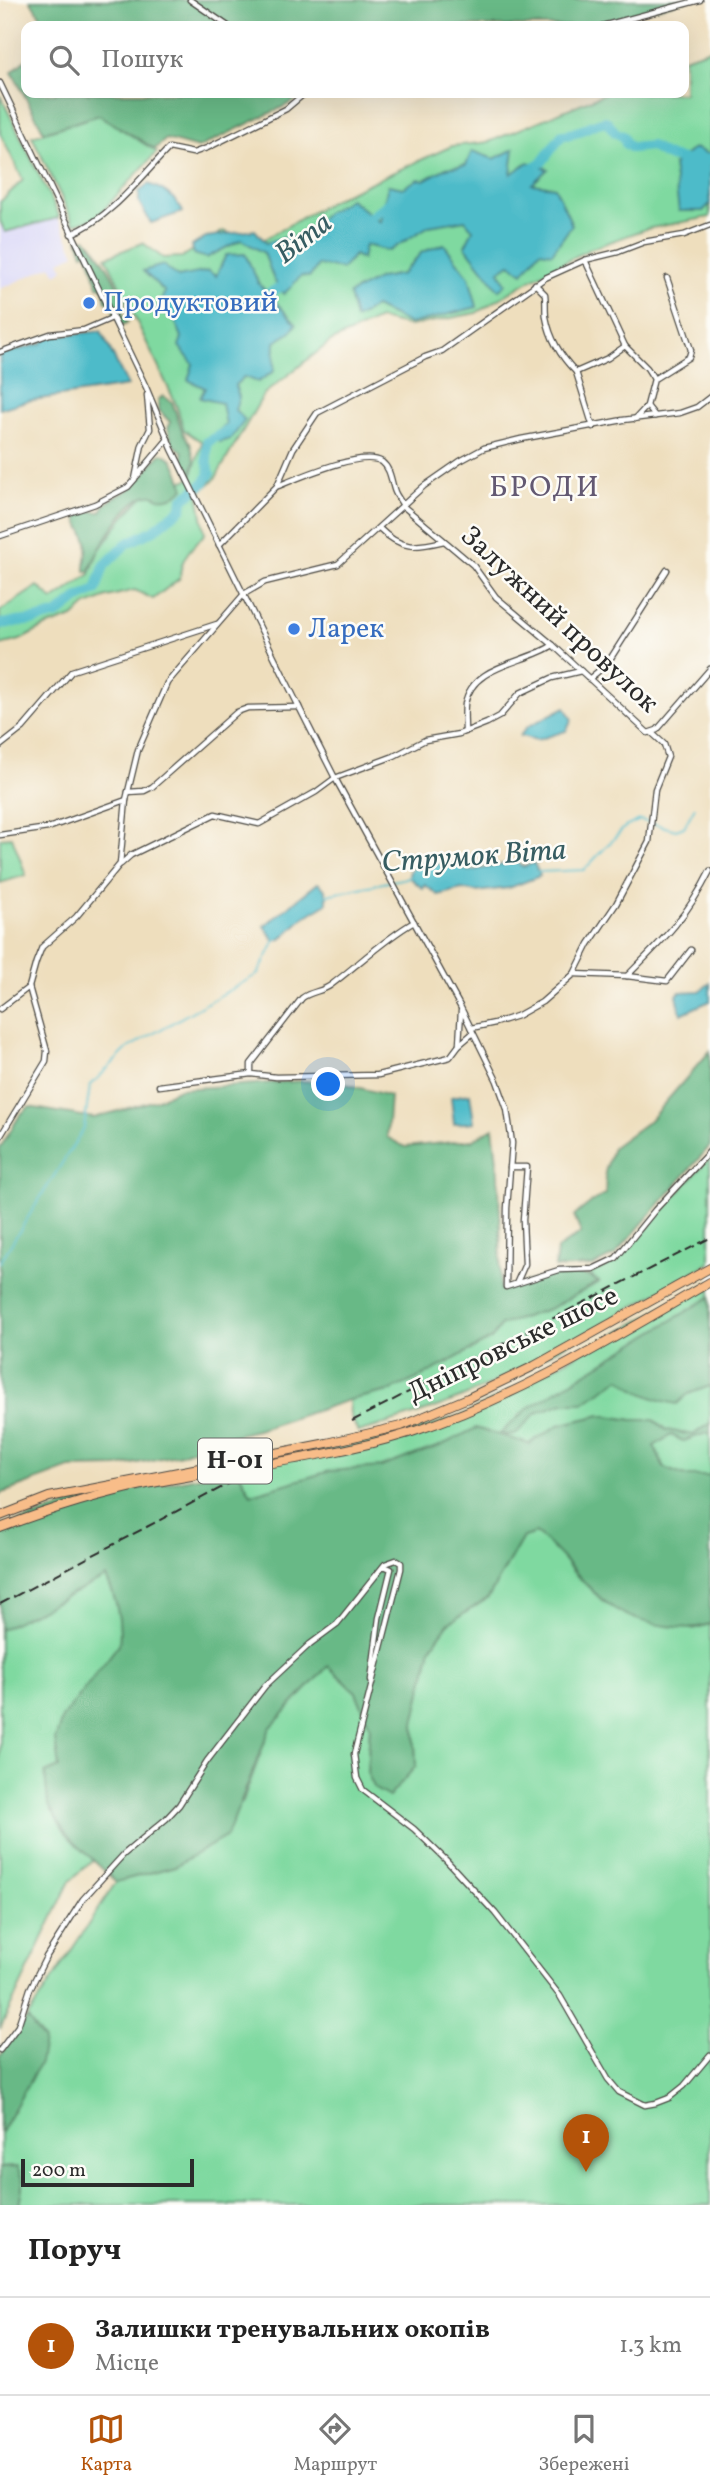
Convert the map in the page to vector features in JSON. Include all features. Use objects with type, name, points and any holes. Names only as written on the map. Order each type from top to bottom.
[{"type":"main road","name":"Дніпровське шосе","points":[[0,1516],[49,1497],[401,1426],[534,1366],[710,1268]]},
{"type":"main road","name":"Дніпровське шосе","points":[[0,1528],[37,1514],[123,1490],[294,1460],[411,1432],[468,1412],[525,1386],[710,1282]]},
{"type":"street","points":[[190,0],[221,21]]},
{"type":"street","points":[[621,21],[700,0]]},
{"type":"street","points":[[0,83],[146,387],[172,449],[299,707],[461,1008],[497,1081],[507,1109],[512,1143],[507,1208],[506,1287],[559,1270],[593,1269],[616,1258],[655,1210],[710,1151]]},
{"type":"street","points":[[71,234],[100,218],[169,148],[193,153],[206,148],[286,109],[298,98]]},
{"type":"street","points":[[219,545],[277,486],[293,449],[317,413],[425,357],[442,351],[534,284],[585,260],[644,242],[684,235],[710,225]]},
{"type":"street","points":[[585,260],[625,346],[654,379]]},
{"type":"street","points":[[635,419],[647,406],[654,379],[689,357],[691,350],[667,278]]},
{"type":"street","points":[[534,284],[545,294],[546,316],[556,346],[563,359],[576,372],[593,427]]},
{"type":"street","points":[[0,352],[50,334],[84,330],[112,318]]},
{"type":"street","points":[[576,372],[608,358],[625,346]]},
{"type":"street","points":[[135,479],[142,445],[150,429],[146,387]]},
{"type":"street","points":[[120,864],[126,800],[138,750],[160,695],[167,683],[244,594],[265,582],[338,564],[424,486],[484,448],[521,439],[680,413],[697,407],[710,397]]},
{"type":"street","points":[[647,406],[655,416]]},
{"type":"street","points":[[0,536],[95,504],[120,492],[135,479],[168,439]]},
{"type":"street","points":[[277,486],[352,461],[371,458],[382,463],[390,473],[395,494],[404,506]]},
{"type":"street","name":"Залужний провулок","points":[[404,506],[473,565],[496,597],[553,645],[648,733],[652,733],[710,669]]},
{"type":"street","points":[[379,528],[391,540],[401,545],[426,545],[445,541]]},
{"type":"street","points":[[589,679],[607,664],[667,570]]},
{"type":"street","points":[[0,746],[23,728],[72,671],[218,624]]},
{"type":"street","points":[[465,732],[465,703],[474,685],[486,674],[553,645]]},
{"type":"street","points":[[0,1136],[46,1060],[47,1051],[29,987],[42,947],[76,917],[120,864],[131,855],[215,814],[259,824],[316,792],[335,778],[394,757],[425,740],[465,732],[499,716],[527,689],[552,678],[581,671]]},
{"type":"street","points":[[128,792],[144,791],[152,787],[237,712],[248,708],[299,707]]},
{"type":"street","points":[[159,1086],[251,1074],[276,1077],[378,1076],[450,1057],[472,1031],[517,1016],[551,995],[574,974],[649,842],[656,789],[668,757],[664,744],[652,733]]},
{"type":"street","points":[[0,835],[48,828],[126,800]]},
{"type":"street","points":[[627,976],[682,918],[710,871]]},
{"type":"street","points":[[251,1074],[251,1064],[302,998],[309,992],[329,987],[366,955],[414,922]]},
{"type":"street","points":[[574,974],[667,981],[691,950]]},
{"type":"street","points":[[0,1009],[29,987]]},
{"type":"street","points":[[459,1045],[461,1008]]},
{"type":"street","points":[[510,1167],[527,1167],[523,1220],[525,1264],[517,1283]]},
{"type":"street","points":[[0,2050],[18,2026],[30,1989],[46,1957],[83,1899],[124,1854],[179,1805],[207,1761],[265,1686],[310,1644],[337,1624],[383,1566],[396,1560],[401,1563],[401,1569],[354,1754],[357,1778],[363,1790],[414,1829],[495,1913],[560,1996],[608,2079],[619,2092],[645,2105],[669,2098],[684,2086],[710,2054]]},
{"type":"street","points":[[370,1692],[379,1618],[391,1569],[383,1566]]},
{"type":"shaded area","points":[[58,218],[75,254],[60,261],[64,269],[56,274],[51,266],[0,289],[0,221],[6,232]]},
{"type":"green space","points":[[30,0],[687,0],[609,21],[44,21]]},
{"type":"green space","points":[[710,49],[710,217],[646,229],[590,249],[532,279],[476,313],[410,326],[379,319],[330,342],[264,394],[215,479],[198,493],[205,534],[184,559],[180,578],[153,599],[135,590],[107,597],[87,605],[73,617],[20,640],[0,645],[0,611],[38,586],[53,600],[90,574],[98,552],[123,518],[161,476],[181,482],[191,478],[202,442],[184,430],[176,404],[106,257],[143,243],[163,258],[182,257],[223,231],[257,243],[343,195],[452,146],[489,142],[594,98],[689,98],[689,56]]},
{"type":"green space","points":[[21,64],[21,89],[12,72]]},
{"type":"green space","points":[[0,95],[59,215],[58,218],[5,232],[0,221],[0,202],[23,180],[0,133]]},
{"type":"green space","points":[[26,98],[298,98],[198,148],[166,139],[155,149],[99,115],[44,132]]},
{"type":"green space","points":[[99,115],[157,152],[96,218],[74,224],[32,136]]},
{"type":"green space","points":[[85,238],[104,262],[124,301],[127,310],[122,314],[128,322],[121,326],[121,318],[115,316],[111,303],[106,302],[103,287],[98,286],[89,256],[86,252],[83,254],[78,239],[81,242]]},
{"type":"green space","points":[[163,396],[172,402],[183,433],[190,443],[195,461],[191,474],[188,475],[183,462],[183,452],[173,444],[168,429],[170,422],[158,409],[158,400]]},
{"type":"green space","points":[[162,453],[174,463],[184,489],[166,498],[149,495],[131,505],[105,540],[89,572],[85,571],[87,542],[78,521],[78,514],[85,511],[101,512],[110,501],[136,484]]},
{"type":"green space","points":[[12,837],[26,875],[0,883],[0,838]]},
{"type":"green space","points":[[710,1051],[710,1146],[615,1255],[593,1266],[555,1268],[557,1249],[581,1233],[574,1216],[606,1194],[605,1172],[613,1147],[650,1120]]},
{"type":"green space","points":[[300,1081],[342,1083],[390,1096],[387,1137],[405,1147],[472,1140],[493,1128],[500,1209],[500,1290],[564,1274],[588,1276],[599,1282],[551,1308],[501,1325],[491,1339],[389,1391],[349,1400],[257,1430],[218,1439],[181,1454],[118,1467],[70,1468],[0,1494],[0,1148],[20,1115],[29,1107],[94,1118],[156,1100],[179,1089]]},
{"type":"green space","points":[[710,1157],[710,1263],[561,1347],[469,1394],[358,1432],[350,1415],[349,1400],[389,1391],[491,1339],[501,1325],[551,1308],[599,1282],[589,1274],[617,1261]]},
{"type":"green space","points":[[710,1283],[710,1297],[527,1409],[500,1434],[516,1433],[536,1413],[563,1403],[583,1403],[620,1378],[688,1394],[710,1386],[710,1423],[693,1435],[666,1430],[654,1420],[601,1415],[559,1425],[529,1444],[70,1881],[0,2029],[0,1624],[259,1492],[251,1494],[237,1469],[411,1432],[468,1413]]},
{"type":"green space","points":[[710,1297],[710,1386],[688,1394],[677,1404],[647,1395],[620,1378],[583,1403],[563,1403],[536,1413],[516,1434],[500,1435],[529,1444],[559,1425],[601,1415],[654,1420],[666,1430],[693,1435],[710,1423],[710,1435],[707,1433],[683,1441],[671,1435],[654,1446],[664,1468],[685,1476],[710,1476],[710,1624],[689,1628],[667,1626],[623,1613],[592,1591],[536,1533],[523,1537],[488,1598],[449,1623],[431,1648],[414,1723],[416,1766],[389,1797],[375,1789],[367,1773],[370,1727],[356,1692],[328,1666],[270,1728],[227,1836],[175,1866],[116,1882],[67,1835],[48,1804],[45,1773],[59,1767],[55,1740],[62,1718],[119,1644],[117,1610],[106,1577],[0,1630],[0,1528],[90,1498],[237,1469],[251,1494],[330,1471],[381,1467],[442,1445],[476,1428],[499,1435],[527,1409]]},
{"type":"green space","points":[[707,1433],[710,1435],[710,1476],[685,1476],[664,1468],[654,1446],[671,1435],[683,1441]]},
{"type":"green space","points":[[536,1533],[554,1547],[574,1573],[604,1602],[694,1629],[710,1624],[710,2205],[19,2205],[23,2181],[16,2167],[0,2168],[0,2134],[44,2041],[27,2018],[116,1882],[175,1866],[243,1801],[270,1728],[328,1666],[356,1692],[370,1726],[367,1773],[416,1766],[414,1723],[431,1648],[449,1623],[488,1598],[523,1537]]},
{"type":"green space","points":[[27,2018],[44,2041],[40,2063],[0,2134],[0,2056]]},
{"type":"green space","points":[[17,2167],[23,2181],[19,2205],[0,2205],[0,2168]]},
{"type":"water","points":[[694,148],[710,155],[710,204],[703,211],[679,211],[673,165]]},
{"type":"water","points":[[514,149],[511,174],[528,162],[548,169],[532,184],[555,187],[572,225],[552,253],[540,251],[523,273],[510,264],[499,271],[506,284],[499,290],[465,246],[473,230],[465,220],[429,226],[389,251],[365,245],[362,259],[354,255],[342,269],[318,265],[310,277],[301,276],[284,294],[274,280],[264,253],[241,240],[206,258],[194,254],[192,246],[206,237],[255,230],[266,243],[281,238],[304,236],[325,214],[350,199],[380,222],[388,185],[403,188],[446,168],[466,165],[472,151],[494,159]]},
{"type":"water","points":[[148,184],[169,195],[183,212],[151,223],[139,202],[139,192]]},
{"type":"water","points":[[444,244],[469,277],[477,307],[410,324],[375,307],[355,319],[349,294],[380,278],[402,274],[422,252]]},
{"type":"water","points":[[245,254],[259,284],[296,324],[290,333],[275,342],[274,371],[258,382],[244,377],[235,385],[239,397],[235,410],[245,420],[231,439],[220,442],[215,434],[226,425],[222,403],[200,398],[205,388],[188,380],[193,364],[179,346],[182,337],[173,316],[155,312],[165,292],[143,271],[163,265],[178,277],[208,271],[216,276],[226,255]]},
{"type":"water","points":[[101,331],[128,386],[26,401],[0,409],[0,355],[42,343],[47,337]]},
{"type":"water","points":[[565,707],[572,720],[566,731],[537,740],[520,736],[527,727]]},
{"type":"water","points":[[516,862],[523,867],[534,863],[540,876],[509,888],[476,892],[462,889],[438,895],[425,885],[423,889],[409,877],[410,870],[420,863],[450,864],[469,871]]},
{"type":"water","points":[[318,883],[326,891],[327,903],[275,941],[264,926]]},
{"type":"water","points":[[710,983],[710,1001],[681,1014],[677,995],[680,992],[700,991]]},
{"type":"water","points":[[470,1094],[474,1122],[454,1124],[451,1097]]},
{"type":"waterway","name":"Віта","points":[[527,174],[542,162],[562,135],[573,134],[606,121],[632,148],[651,146],[665,155],[679,159],[710,159]]},
{"type":"waterway","name":"Віта","points":[[362,224],[394,199]]},
{"type":"waterway","name":"Віта","points":[[260,301],[289,282]]},
{"type":"waterway","name":"Віта","points":[[0,624],[58,614],[77,599],[96,590],[104,566],[126,544],[154,530],[182,508],[183,499],[203,484],[210,474],[207,442],[227,431]]},
{"type":"waterway","name":"Струмок Віта","points":[[538,872],[584,870],[625,827],[640,820],[676,830],[684,827],[695,807]]},
{"type":"waterway","name":"Струмок Віта","points":[[327,895],[411,877]]},
{"type":"waterway","name":"Струмок Віта","points":[[0,1262],[84,1128],[90,1086],[128,1048],[258,974],[276,939]]},
{"type":"railway","points":[[352,1421],[710,1238]]},
{"type":"railway","points":[[0,1604],[236,1480]]},
{"type":"place","name":"Продуктовий","points":[[89,303]]},
{"type":"place","name":"Ларек","points":[[294,629]]},
{"type":"place","name":"Залишки тренувальних окопів","points":[[586,2172]]},
{"type":"district","name":"БРОДИ","points":[[545,488]]}]
